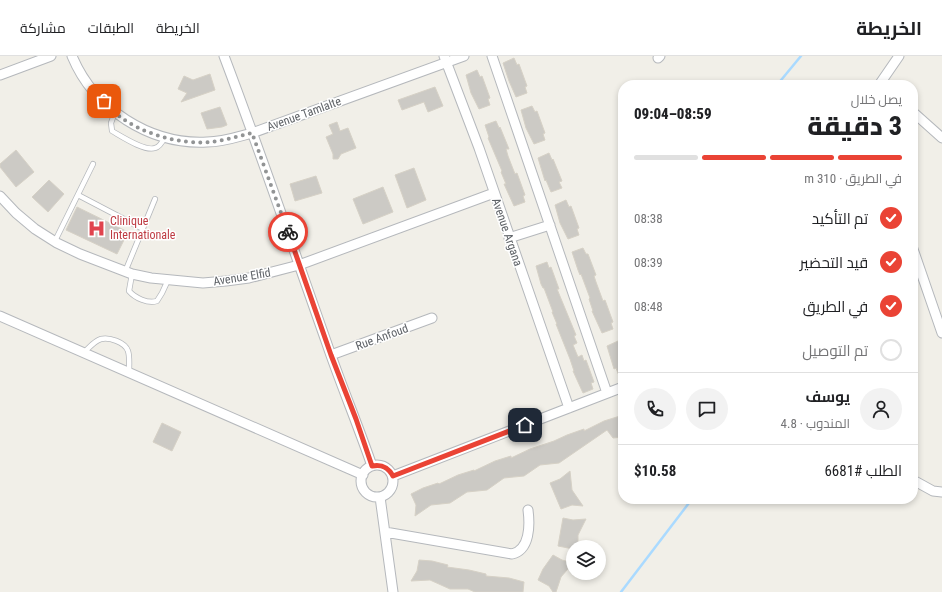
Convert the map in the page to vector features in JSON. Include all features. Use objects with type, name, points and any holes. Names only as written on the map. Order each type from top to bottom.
[{"type":"street","points":[[0,75],[51,56]]},
{"type":"street","name":"Avenue Tamlalte","points":[[72,56],[84,80],[94,92],[120,117],[142,129],[165,137],[180,141],[209,142],[226,140],[252,133],[446,59],[464,56]]},
{"type":"street","points":[[224,56],[278,202],[331,355],[356,419],[372,466]]},
{"type":"street","points":[[492,56],[607,393]]},
{"type":"street","points":[[884,80],[899,56]]},
{"type":"street","name":"Avenue Argana","points":[[446,59],[479,148],[569,408]]},
{"type":"street","points":[[918,116],[942,138]]},
{"type":"street","name":"Avenue Elfid","points":[[0,196],[16,213],[35,229],[80,254],[128,273],[151,278],[203,283],[249,278],[299,265],[494,193]]},
{"type":"street","points":[[509,238],[550,225]]},
{"type":"street","points":[[918,263],[942,333]]},
{"type":"street","points":[[0,316],[363,475]]},
{"type":"street","name":"Rue Anfoud","points":[[331,355],[432,318]]},
{"type":"street","points":[[393,476],[618,389]]},
{"type":"street","points":[[372,466],[382,466],[387,468],[393,476],[393,487],[390,492],[380,497],[368,495],[364,491],[361,480],[365,471],[372,466]]},
{"type":"street","points":[[918,483],[933,491],[942,492]]},
{"type":"street","points":[[380,497],[394,592]]},
{"type":"street","points":[[385,532],[512,554],[522,549],[525,543],[529,526],[528,510]]},
{"type":"lane","points":[[115,112],[111,123],[112,131],[123,138],[148,149],[156,148],[161,144],[165,137]]},
{"type":"lane","points":[[55,241],[93,164]]},
{"type":"lane","points":[[78,195],[143,229]]},
{"type":"lane","points":[[155,199],[128,273],[129,291],[135,296],[150,302],[157,301],[168,280]]},
{"type":"lane","points":[[83,353],[100,339],[108,339],[122,343],[128,350],[129,373]]},
{"type":"building","points":[[514,58],[517,65],[519,64],[527,86],[525,87],[527,93],[516,97],[503,63]]},
{"type":"building","points":[[477,70],[480,77],[482,76],[490,98],[488,99],[490,105],[479,109],[471,93],[466,75]]},
{"type":"building","points":[[210,74],[215,90],[181,102],[187,93],[178,89],[184,76],[193,80]]},
{"type":"building","points":[[435,87],[443,106],[428,112],[424,102],[402,110],[398,100]]},
{"type":"building","points":[[532,106],[535,112],[537,111],[545,133],[543,134],[545,140],[534,144],[526,128],[521,110]]},
{"type":"building","points":[[220,107],[227,125],[207,129],[201,113]]},
{"type":"building","points":[[496,121],[509,149],[506,149],[508,156],[515,174],[517,173],[525,195],[523,196],[525,202],[514,206],[504,184],[506,184],[501,172],[502,171],[488,138],[485,125]]},
{"type":"building","points":[[337,122],[340,131],[348,128],[356,148],[341,154],[338,159],[333,159],[333,154],[326,137],[333,134],[329,125]]},
{"type":"building","points":[[16,150],[34,172],[16,187],[0,167],[0,164]]},
{"type":"building","points":[[549,153],[562,181],[559,182],[562,188],[551,192],[546,180],[545,181],[538,158]]},
{"type":"building","points":[[414,168],[426,200],[407,208],[395,175]]},
{"type":"building","points":[[316,176],[322,193],[295,201],[290,184]]},
{"type":"building","points":[[49,180],[64,194],[48,212],[32,197]]},
{"type":"building","points":[[383,187],[393,212],[363,224],[353,199]]},
{"type":"building","points":[[566,200],[569,207],[571,206],[579,228],[577,229],[579,235],[568,239],[560,223],[555,205]]},
{"type":"building","points":[[77,207],[128,232],[117,254],[66,230]]},
{"type":"building","points":[[583,248],[586,254],[588,254],[596,275],[594,276],[596,282],[603,301],[605,300],[613,322],[611,323],[613,329],[602,333],[592,311],[590,298],[572,252]]},
{"type":"building","points":[[547,262],[549,268],[551,267],[559,289],[557,289],[576,335],[574,336],[577,343],[573,345],[578,357],[582,355],[584,361],[586,360],[594,382],[591,383],[593,389],[583,393],[573,371],[553,312],[541,284],[536,266]]},
{"type":"building","points":[[618,341],[618,373],[616,368],[614,369],[607,346]]},
{"type":"building","points":[[618,417],[618,438],[613,438],[607,430],[559,463],[540,465],[524,476],[504,478],[487,490],[467,492],[450,503],[431,505],[415,516],[416,505],[411,494],[423,488],[438,483],[439,484],[458,475],[474,471],[495,461],[511,456],[511,458],[567,435],[584,429],[584,431],[604,421]]},
{"type":"building","points":[[162,423],[181,432],[172,451],[153,442]]},
{"type":"building","points":[[570,471],[572,490],[583,506],[572,505],[561,509],[550,483],[560,479]]},
{"type":"building","points":[[563,518],[573,520],[586,519],[578,535],[578,540],[566,540],[566,548],[558,546]]},
{"type":"building","points":[[553,555],[566,561],[566,571],[561,577],[556,592],[553,592],[549,586],[538,580],[543,569]]},
{"type":"building","points":[[419,560],[432,561],[448,565],[447,567],[486,574],[486,576],[509,578],[524,582],[523,592],[475,592],[468,589],[450,589],[430,580],[411,581],[417,571]]},
{"type":"waterway","points":[[781,80],[801,56]]},
{"type":"waterway","points":[[621,592],[688,504]]},
{"type":"way so far","points":[[104,101],[120,117],[142,129],[180,141],[209,142],[226,140],[252,133],[288,232]]},
{"type":"place","name":"Clinique Internationale","points":[[97,228]]},
{"type":"route","points":[[288,232],[372,466],[377,465],[387,468],[393,476],[525,425]]}]
